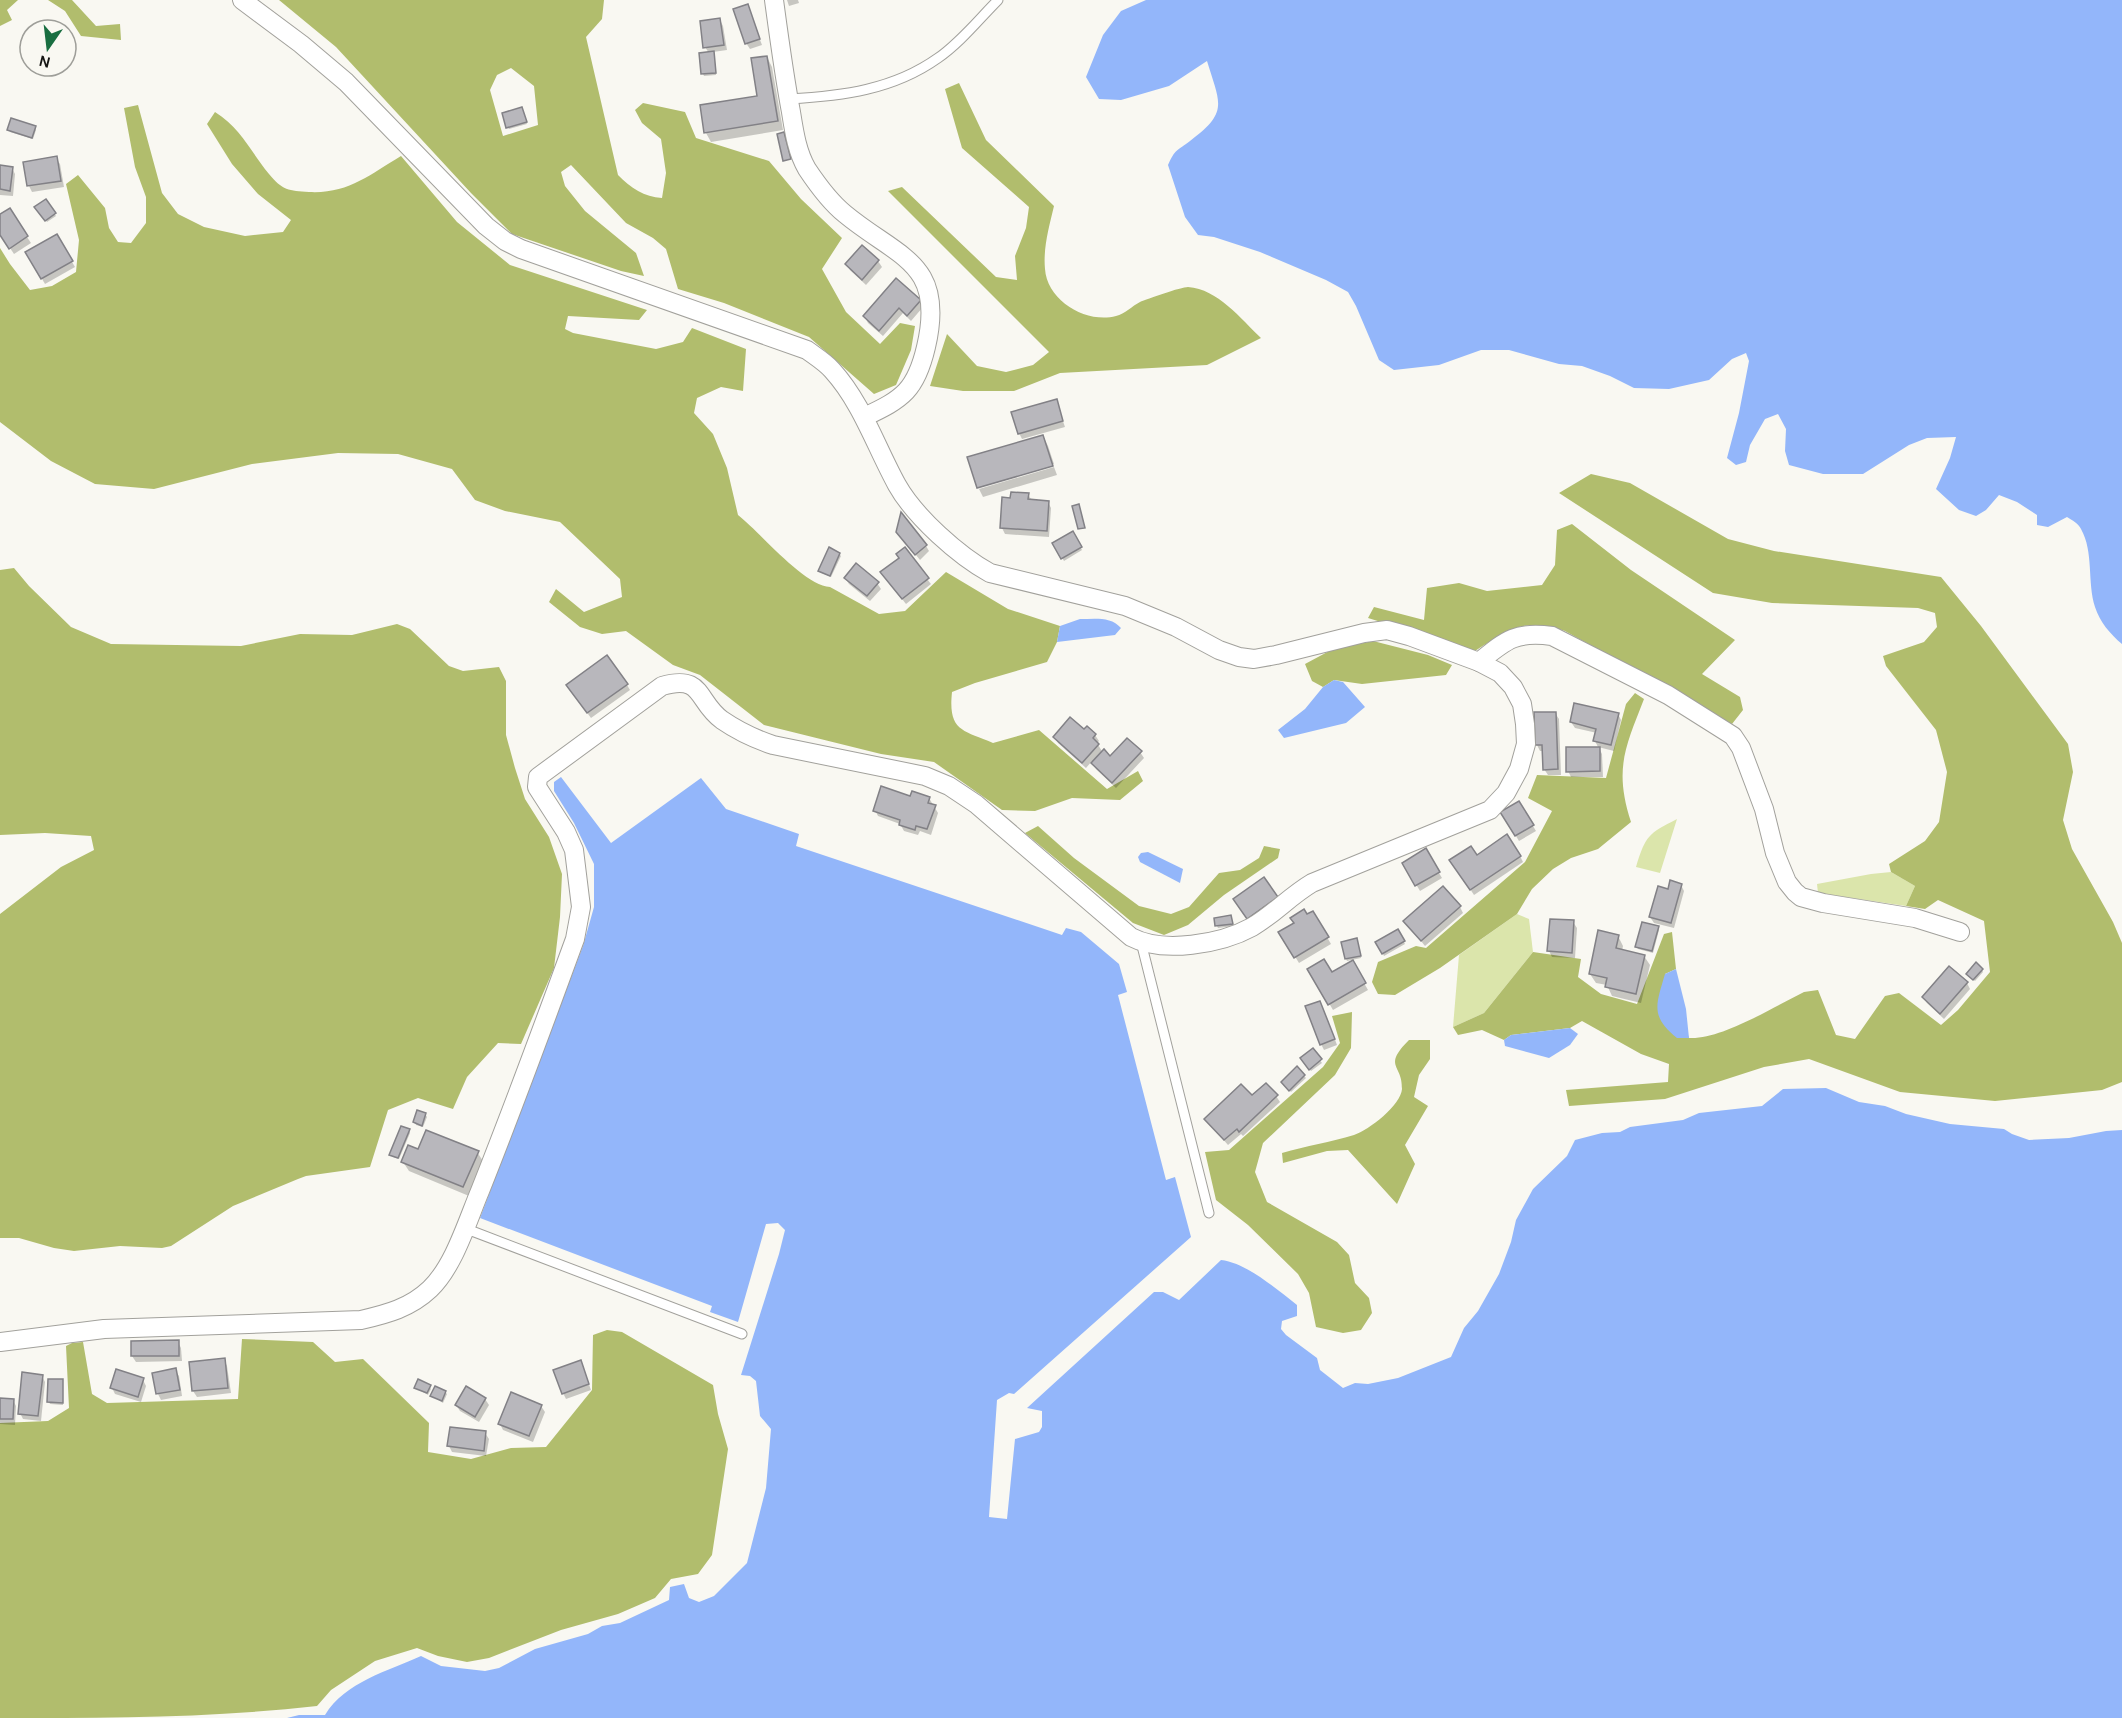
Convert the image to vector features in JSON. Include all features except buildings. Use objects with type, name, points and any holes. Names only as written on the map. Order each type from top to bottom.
[{"type":"street","points":[[0,1342],[104,1329],[361,1320],[393,1312],[416,1301],[432,1287],[445,1270],[465,1228],[505,1130],[575,939],[580,907],[574,850],[566,832],[537,787],[538,777],[662,686],[677,681],[686,682],[696,688],[720,718],[757,739],[773,745],[925,776],[949,786],[976,804],[1131,937],[1141,942],[1176,947],[1234,936],[1254,926],[1312,883],[1490,810],[1506,793],[1519,769],[1526,744],[1522,704],[1514,687],[1500,674],[1479,662],[1409,636],[1387,630],[1364,633],[1276,655],[1254,658],[1239,657],[1125,606],[990,573],[971,562],[917,512],[898,487],[864,417],[831,368],[807,350],[554,261],[505,241],[486,226],[346,82],[301,44],[242,0]]},
{"type":"street","points":[[774,0],[796,142],[806,167],[823,191],[844,213],[905,256],[923,275],[931,296],[929,336],[917,377],[907,392],[891,404],[864,417]]},
{"type":"street","points":[[1479,662],[1496,648],[1516,637],[1530,633],[1552,636],[1668,695],[1733,736],[1740,747],[1764,809],[1775,853],[1787,882],[1801,897],[1915,918],[1960,932]]},
{"type":"lane","points":[[789,99],[823,98],[867,91],[913,73],[939,58],[998,0]]},
{"type":"lane","points":[[1141,942],[1209,1213]]},
{"type":"lane","points":[[465,1228],[742,1335]]},
{"type":"green space","points":[[0,0],[18,0],[7,10],[12,20],[0,26]]},
{"type":"green space","points":[[48,0],[72,0],[96,26],[120,24],[121,40],[81,36],[78,31],[78,18],[69,18],[65,11]]},
{"type":"green space","points":[[279,0],[604,0],[602,19],[586,37],[618,175],[638,191],[662,198],[666,173],[661,139],[642,123],[635,110],[643,103],[685,112],[696,138],[769,161],[801,199],[842,238],[822,269],[846,312],[880,344],[900,323],[915,326],[911,350],[896,385],[874,394],[809,337],[724,303],[678,289],[666,249],[653,238],[626,223],[571,165],[561,172],[565,186],[585,211],[636,253],[644,276],[621,271],[512,234],[336,47]],"holes":[[[511,68],[534,86],[538,125],[503,136],[490,90],[497,75]]]},
{"type":"green space","points":[[959,83],[986,140],[1054,206],[1048,230],[1045,269],[1047,281],[1053,291],[1070,308],[1093,317],[1105,318],[1119,315],[1140,302],[1188,287],[1199,289],[1219,299],[1261,338],[1207,365],[1060,373],[1014,391],[963,391],[930,386],[947,334],[977,366],[1006,372],[1033,365],[1049,352],[888,191],[902,187],[996,277],[1017,280],[1015,256],[1026,228],[1029,207],[962,148],[945,89]]},
{"type":"green space","points":[[138,105],[162,193],[178,214],[204,227],[245,236],[283,232],[291,220],[258,194],[232,164],[207,124],[215,112],[232,125],[269,174],[286,189],[309,192],[335,190],[358,182],[401,156],[457,222],[510,265],[647,310],[639,320],[568,316],[565,329],[573,333],[656,349],[683,342],[692,328],[746,349],[743,391],[721,387],[697,398],[694,413],[713,434],[727,468],[738,515],[808,578],[830,587],[879,614],[905,611],[946,572],[1008,609],[1060,626],[1057,642],[1047,662],[952,692],[952,715],[955,722],[965,731],[993,743],[1039,730],[1107,789],[1138,771],[1143,781],[1120,800],[1072,798],[1035,811],[1002,810],[934,762],[881,754],[764,725],[700,675],[673,665],[626,631],[602,634],[580,627],[549,602],[556,589],[584,612],[622,597],[620,579],[560,522],[505,511],[475,500],[452,469],[398,454],[338,453],[252,464],[154,489],[95,484],[51,461],[0,422],[0,248],[30,290],[52,286],[76,272],[79,240],[66,184],[78,175],[105,208],[109,228],[118,242],[131,243],[146,223],[146,197],[135,167],[124,108]]},
{"type":"green space","points":[[1591,474],[1630,483],[1728,539],[1774,551],[1941,577],[1981,626],[2068,744],[2073,772],[2063,820],[2072,849],[2113,922],[2122,943],[2122,1082],[2102,1090],[1995,1101],[1900,1092],[1809,1059],[1764,1067],[1665,1099],[1569,1106],[1566,1090],[1668,1082],[1669,1064],[1641,1054],[1582,1021],[1570,1028],[1511,1035],[1504,1040],[1482,1030],[1458,1035],[1453,1027],[1484,1013],[1533,952],[1581,959],[1578,977],[1601,994],[1637,1004],[1664,934],[1672,932],[1676,969],[1665,974],[1689,1038],[1716,1034],[1804,992],[1818,990],[1836,1035],[1855,1039],[1885,996],[1899,993],[1941,1025],[1958,1010],[1990,972],[1984,921],[1938,900],[1925,909],[1906,906],[1915,886],[1891,872],[1889,864],[1925,841],[1939,822],[1947,772],[1936,730],[1886,666],[1883,656],[1924,642],[1937,627],[1935,613],[1918,608],[1772,603],[1713,593],[1559,493]]},
{"type":"green space","points":[[1572,524],[1631,570],[1735,640],[1702,674],[1740,697],[1743,710],[1732,724],[1565,631],[1528,625],[1508,631],[1475,651],[1368,618],[1374,607],[1424,620],[1427,588],[1459,583],[1487,591],[1542,585],[1555,565],[1557,530]]},
{"type":"green space","points":[[14,568],[71,627],[111,644],[241,646],[300,634],[352,635],[397,624],[410,629],[449,666],[463,671],[499,667],[506,681],[506,735],[515,768],[525,799],[549,837],[562,874],[554,968],[521,1044],[498,1043],[467,1077],[453,1109],[418,1098],[388,1110],[370,1167],[298,1179],[233,1206],[171,1246],[162,1248],[120,1246],[74,1251],[19,1238],[0,1238],[0,914],[61,867],[94,850],[91,836],[45,833],[0,835],[0,570]]},
{"type":"green space","points":[[1373,641],[1428,655],[1452,665],[1446,675],[1362,684],[1334,680],[1323,687],[1312,681],[1305,664],[1333,649]]},
{"type":"green space","points":[[1635,693],[1644,699],[1627,745],[1623,773],[1623,787],[1631,822],[1598,849],[1571,858],[1553,869],[1532,889],[1517,914],[1440,968],[1395,995],[1378,994],[1372,982],[1378,962],[1416,946],[1426,948],[1525,862],[1552,811],[1528,798],[1537,775],[1606,778],[1626,704]]},
{"type":"green space","points":[[1677,819],[1660,873],[1636,867],[1649,837]]},
{"type":"green space","points":[[1038,826],[1074,858],[1139,906],[1171,914],[1189,907],[1219,873],[1240,870],[1259,858],[1264,846],[1280,849],[1278,858],[1224,895],[1188,925],[1164,935],[1133,923],[1025,833]]},
{"type":"green space","points":[[1891,872],[1915,886],[1906,906],[1818,893],[1817,884]]},
{"type":"green space","points":[[1517,914],[1529,919],[1533,952],[1484,1013],[1453,1027],[1459,955]]},
{"type":"green space","points":[[1352,1012],[1351,1048],[1335,1075],[1263,1143],[1255,1172],[1267,1202],[1337,1242],[1349,1255],[1355,1283],[1369,1298],[1372,1313],[1361,1330],[1343,1333],[1316,1327],[1309,1293],[1298,1274],[1248,1225],[1216,1200],[1205,1152],[1229,1150],[1323,1067],[1340,1043],[1332,1016]]},
{"type":"green space","points":[[1409,1040],[1430,1040],[1430,1059],[1419,1075],[1414,1097],[1428,1106],[1405,1145],[1415,1164],[1397,1204],[1348,1150],[1327,1151],[1283,1163],[1282,1153],[1354,1135],[1376,1122],[1390,1109],[1402,1089],[1395,1061]]},
{"type":"green space","points":[[607,1330],[622,1332],[713,1385],[728,1449],[712,1555],[698,1574],[671,1579],[655,1598],[618,1614],[561,1630],[489,1658],[467,1662],[438,1656],[417,1648],[375,1661],[331,1690],[317,1706],[199,1715],[0,1718],[0,1423],[48,1421],[69,1408],[66,1346],[83,1342],[92,1394],[107,1403],[238,1399],[242,1339],[313,1342],[335,1362],[363,1359],[429,1423],[428,1452],[471,1459],[511,1448],[546,1447],[592,1390],[593,1335]]},
{"type":"water","points":[[1146,0],[2122,0],[2122,644],[2106,627],[2095,607],[2088,547],[2077,524],[2067,517],[2048,527],[2037,525],[2037,515],[2017,502],[1999,495],[1986,510],[1976,516],[1959,510],[1936,489],[1950,458],[1956,437],[1927,438],[1909,445],[1863,474],[1823,474],[1789,465],[1785,451],[1786,429],[1778,414],[1765,419],[1750,445],[1746,462],[1736,465],[1727,458],[1749,361],[1746,353],[1732,359],[1709,380],[1669,389],[1634,388],[1582,366],[1559,364],[1509,350],[1481,350],[1439,365],[1394,370],[1379,360],[1348,292],[1326,280],[1260,252],[1214,237],[1198,235],[1185,217],[1168,165],[1175,153],[1202,131],[1216,114],[1218,98],[1207,61],[1169,86],[1121,100],[1099,99],[1086,77],[1103,35],[1121,11]]},
{"type":"water","points":[[1080,619],[1107,620],[1121,628],[1115,635],[1057,642],[1060,626]]},
{"type":"water","points":[[1334,680],[1343,682],[1365,707],[1346,723],[1284,738],[1278,730],[1305,709],[1323,687]]},
{"type":"water","points":[[561,777],[611,843],[701,778],[726,809],[799,834],[796,846],[1062,935],[1066,928],[1081,932],[1119,964],[1127,992],[1118,995],[1166,1180],[1175,1177],[1191,1237],[1014,1394],[1009,1393],[997,1400],[989,1517],[1007,1519],[1015,1439],[1039,1432],[1042,1427],[1042,1411],[1027,1408],[1154,1292],[1163,1292],[1179,1300],[1221,1260],[1251,1271],[1297,1305],[1297,1316],[1282,1321],[1281,1329],[1317,1358],[1320,1370],[1343,1388],[1355,1383],[1368,1384],[1398,1378],[1451,1357],[1464,1328],[1478,1311],[1499,1274],[1511,1242],[1516,1220],[1533,1189],[1567,1156],[1575,1140],[1602,1133],[1620,1132],[1630,1127],[1683,1120],[1699,1113],[1762,1106],[1783,1089],[1826,1088],[1859,1102],[1885,1106],[1906,1114],[1950,1124],[2004,1129],[2029,1140],[2069,1138],[2122,1130],[2122,1718],[287,1718],[299,1715],[325,1715],[344,1694],[355,1686],[421,1656],[441,1666],[485,1671],[499,1668],[535,1649],[588,1634],[602,1626],[620,1623],[669,1600],[670,1587],[684,1584],[689,1598],[699,1602],[714,1596],[747,1563],[766,1488],[771,1429],[760,1416],[756,1381],[750,1376],[741,1375],[785,1230],[778,1223],[766,1224],[738,1322],[710,1312],[712,1306],[480,1218],[583,946],[594,907],[594,864],[574,823],[554,791],[554,782]]},
{"type":"water","points":[[1148,852],[1183,869],[1180,883],[1140,862],[1138,857],[1141,853]]},
{"type":"water","points":[[1676,969],[1686,1009],[1689,1038],[1677,1038],[1662,1023],[1659,1016],[1659,994],[1665,974]]},
{"type":"water","points":[[1570,1028],[1578,1034],[1570,1045],[1549,1058],[1505,1046],[1504,1040],[1511,1035]]}]
